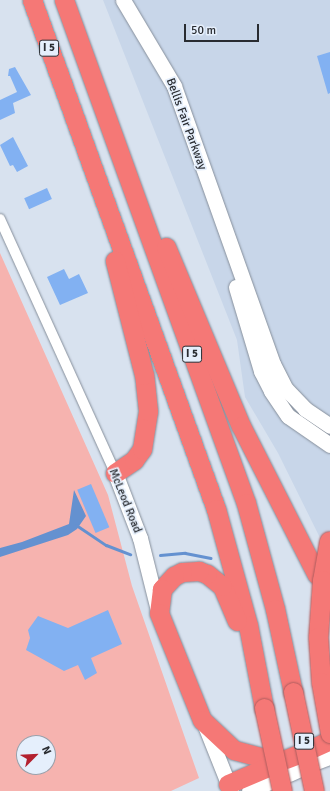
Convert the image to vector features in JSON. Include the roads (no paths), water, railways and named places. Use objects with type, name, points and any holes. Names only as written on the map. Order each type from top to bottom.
[{"type":"highway","name":"I 5","points":[[32,0],[216,509],[248,625],[264,708],[270,775]]},
{"type":"highway","name":"I 5","points":[[64,0],[246,503],[274,602],[314,791]]},
{"type":"highway","points":[[72,21],[230,403],[317,575]]},
{"type":"highway","points":[[66,95],[116,263],[140,354],[147,394],[147,426],[142,449],[134,460],[115,474]]},
{"type":"highway","points":[[308,755],[321,682],[318,637],[322,580],[329,537]]},
{"type":"highway","points":[[159,613],[162,589],[174,576],[182,572],[199,571],[214,578],[230,601],[264,708]]},
{"type":"highway","name":"McLeod Road","points":[[159,613],[202,720]]},
{"type":"highway","points":[[202,720],[234,750],[270,775]]},
{"type":"highway","points":[[227,789],[270,775]]},
{"type":"street","name":"Bellis Fair Parkway","points":[[123,0],[174,86],[225,233],[273,364],[286,389],[305,409],[330,426]]},
{"type":"street","name":"McLeod Road","points":[[0,219],[115,474],[140,538],[159,613]]},
{"type":"street","name":"Bellis Fair Parkway","points":[[225,233],[231,272],[261,370],[271,391],[288,416],[330,445]]},
{"type":"street","name":"McLeod Road","points":[[202,720],[227,789]]},
{"type":"street","points":[[249,791],[270,775]]},
{"type":"water","points":[[74,490],[86,516],[77,529],[68,535],[0,557],[0,548],[22,542],[69,524]]},
{"type":"waterway","points":[[76,525],[106,545],[130,554]]},
{"type":"waterway","points":[[160,555],[185,553],[211,558]]}]
